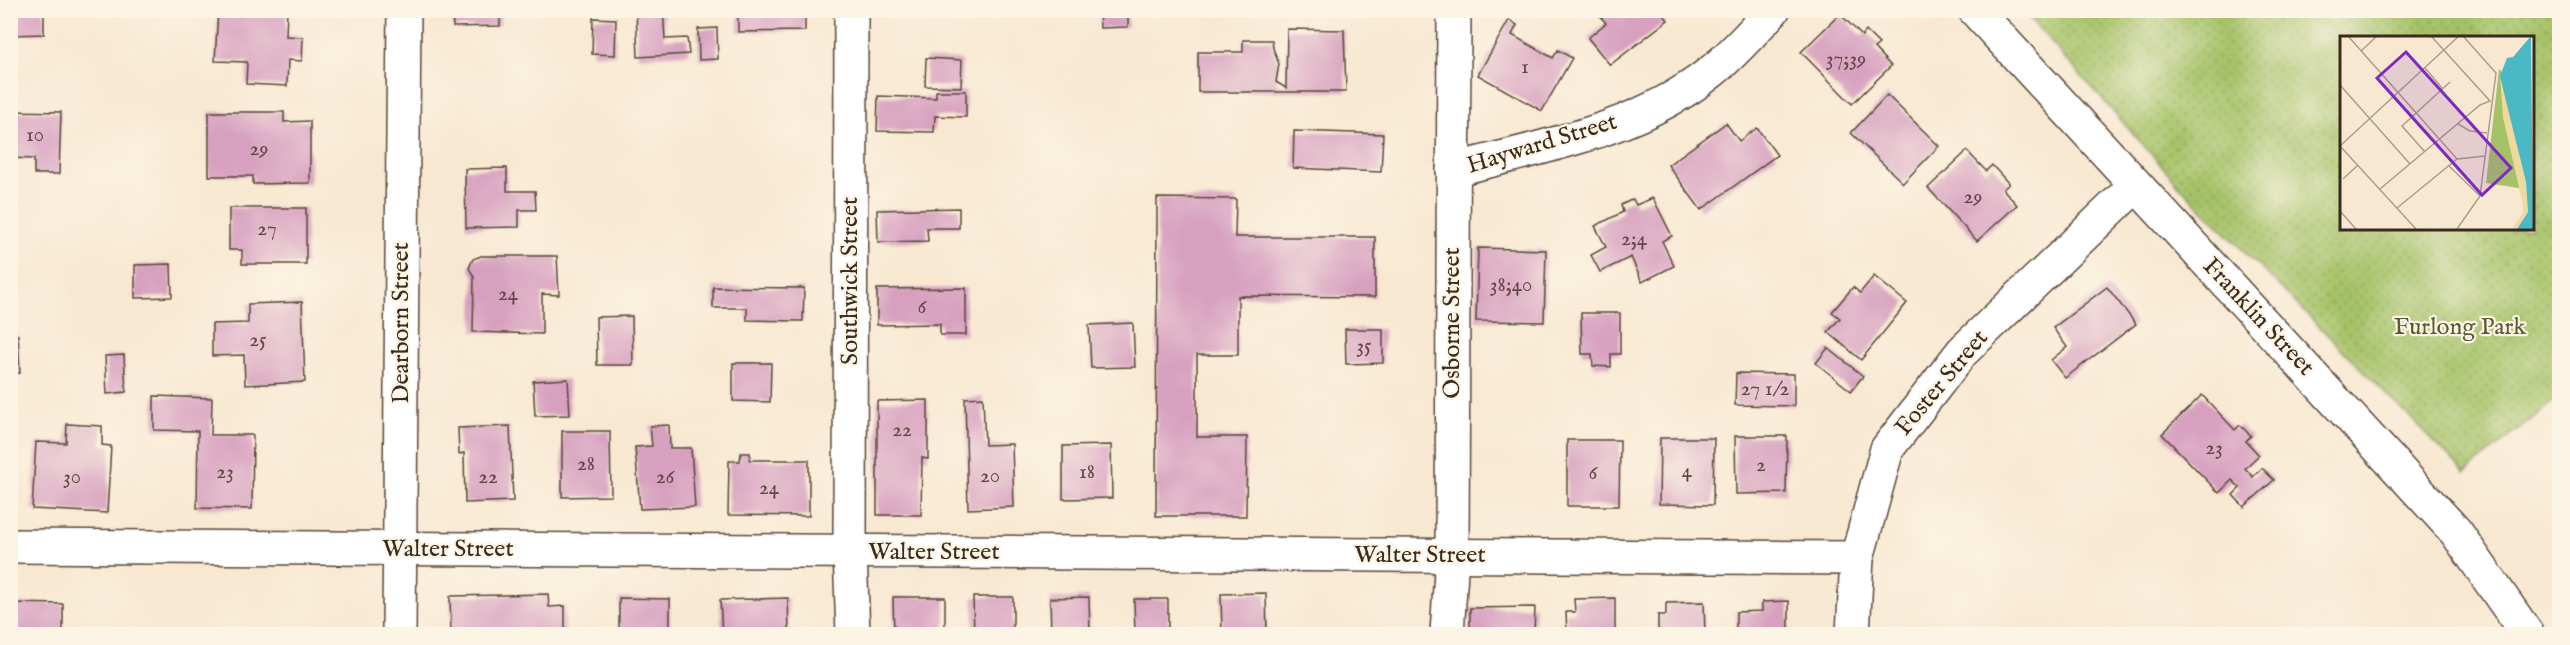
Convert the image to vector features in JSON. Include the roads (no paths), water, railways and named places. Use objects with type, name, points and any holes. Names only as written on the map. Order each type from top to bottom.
[{"type":"street","name":"Dearborn Street","points":[[399,634],[404,10]]},
{"type":"street","name":"Southwick Street","points":[[851,10],[850,552],[853,634]]},
{"type":"street","name":"Osborne Street","points":[[1447,634],[1452,555],[1452,170],[1455,10]]},
{"type":"street","name":"Hayward Street","points":[[1452,170],[1594,133],[1671,99],[1712,71],[1773,10]]},
{"type":"street","name":"Franklin Street","points":[[1975,10],[2456,532],[2527,634]]},
{"type":"street","name":"Foster Street","points":[[1853,634],[1857,558],[1887,449],[1962,352],[2135,186]]},
{"type":"street","name":"Walter Street","points":[[10,546],[1857,558]]},
{"type":"park label","name":"Furlong Park","points":[[2460,327]]}]
